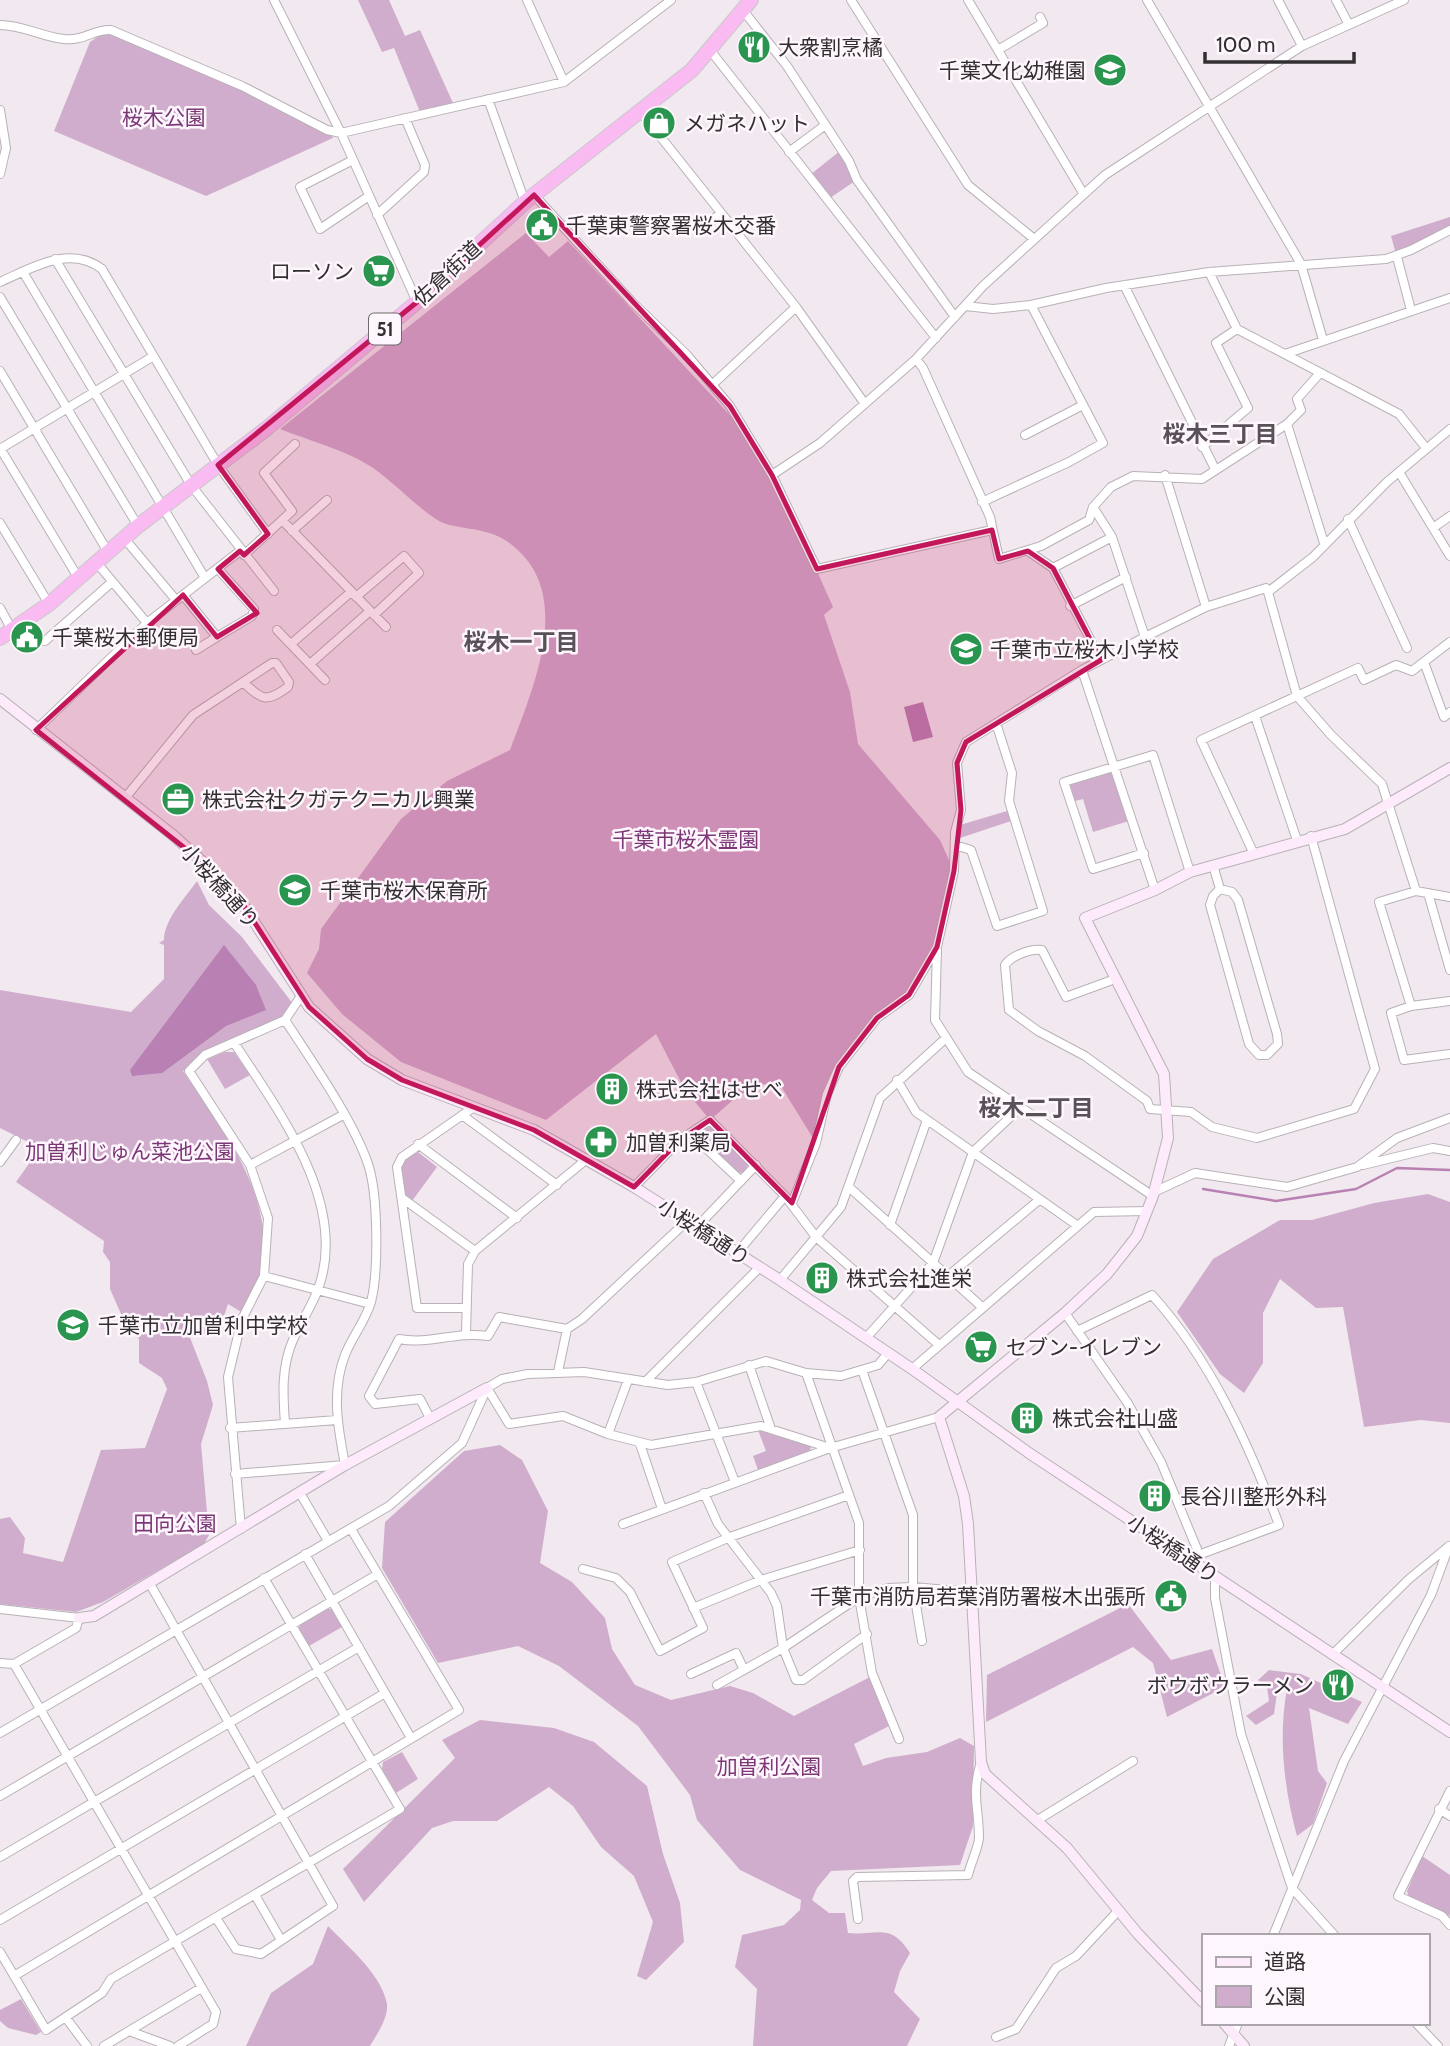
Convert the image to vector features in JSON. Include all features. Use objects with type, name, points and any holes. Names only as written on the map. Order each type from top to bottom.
[{"type":"highway","name":"佐倉街道","points":[[6,634],[50,604],[138,526],[266,429],[417,302],[530,198],[692,70],[746,5]]},
{"type":"street","points":[[274,0],[341,133],[417,302]]},
{"type":"street","points":[[527,0],[564,82]]},
{"type":"street","points":[[0,25],[18,25],[61,39],[83,40],[101,29],[111,30],[242,86],[327,130],[341,133],[564,82],[671,0]]},
{"type":"street","points":[[851,0],[968,185],[1033,238]]},
{"type":"street","points":[[1147,0],[1301,264],[1323,340]]},
{"type":"street","points":[[1278,0],[1302,46]]},
{"type":"street","points":[[1336,0],[1348,23]]},
{"type":"street","points":[[772,475],[820,443],[916,359],[1033,238],[1105,175],[1302,46],[1404,0]]},
{"type":"street","points":[[969,1],[1083,193]]},
{"type":"street","points":[[746,5],[849,162],[857,180],[955,317]]},
{"type":"street","points":[[998,50],[1043,23]]},
{"type":"street","points":[[710,50],[936,338]]},
{"type":"street","points":[[488,99],[530,198],[713,384],[754,441],[817,569],[992,530]]},
{"type":"street","points":[[0,110],[6,148],[0,174]]},
{"type":"street","points":[[640,111],[796,307],[864,404]]},
{"type":"street","points":[[377,215],[424,172],[425,165],[405,118]]},
{"type":"street","points":[[789,152],[824,126]]},
{"type":"street","points":[[353,160],[300,187],[320,229],[369,196]]},
{"type":"street","points":[[705,229],[720,213]]},
{"type":"street","points":[[965,306],[993,309],[1031,305],[1124,285],[1209,272],[1301,264],[1358,263],[1397,257],[1450,230]]},
{"type":"street","points":[[1397,257],[1411,310]]},
{"type":"street","points":[[0,282],[55,259],[82,258],[91,260],[102,269],[218,465],[268,534]]},
{"type":"street","points":[[55,259],[191,485],[274,591]]},
{"type":"street","points":[[23,272],[205,578]]},
{"type":"street","points":[[1209,272],[1237,329],[1399,414],[1426,448]]},
{"type":"street","points":[[1124,285],[1215,469]]},
{"type":"street","points":[[0,297],[138,526]]},
{"type":"street","points":[[1285,354],[1450,298]]},
{"type":"street","points":[[982,502],[1069,462],[1103,443],[1031,305]]},
{"type":"street","points":[[713,384],[796,307]]},
{"type":"street","points":[[1202,447],[1248,408],[1216,343],[1237,329]]},
{"type":"street","points":[[79,579],[0,448],[152,357]]},
{"type":"street","points":[[916,359],[923,368],[990,517],[999,559],[1028,551],[1089,520],[1093,507],[1111,487],[1133,476],[1202,478],[1287,424],[1301,410],[1297,399],[1320,373]]},
{"type":"street","points":[[0,371],[108,552]]},
{"type":"street","points":[[1025,435],[1083,405]]},
{"type":"street","points":[[1287,424],[1324,543]]},
{"type":"street","points":[[1268,592],[1314,557],[1348,519],[1450,429]]},
{"type":"street","points":[[36,730],[147,623],[268,534],[292,511],[264,473],[295,444]]},
{"type":"street","points":[[1399,472],[1450,556]]},
{"type":"street","points":[[1165,475],[1206,607]]},
{"type":"street","points":[[292,531],[327,500]]},
{"type":"street","points":[[1093,507],[1112,537],[1144,637]]},
{"type":"street","points":[[1433,528],[1450,516]]},
{"type":"street","points":[[1348,519],[1407,648]]},
{"type":"street","points":[[282,520],[386,627]]},
{"type":"street","points":[[0,523],[50,604]]},
{"type":"street","points":[[1053,568],[1112,537]]},
{"type":"street","points":[[124,538],[217,637]]},
{"type":"street","points":[[1028,551],[1053,568],[1070,606],[1101,660]]},
{"type":"street","points":[[291,644],[404,556],[419,573],[310,664]]},
{"type":"street","points":[[96,563],[147,623]]},
{"type":"street","points":[[196,650],[254,613],[218,569]]},
{"type":"street","points":[[1070,606],[1126,577]]},
{"type":"street","points":[[45,641],[113,582]]},
{"type":"street","points":[[1153,1194],[968,1072],[935,1020],[937,947],[954,871],[961,810],[957,763],[966,742],[1082,670],[1144,637],[1206,607],[1266,588],[1297,696],[1331,735],[1382,784],[1391,805],[1416,891]]},
{"type":"street","points":[[0,608],[6,634]]},
{"type":"street","points":[[276,631],[325,680]]},
{"type":"street","points":[[1254,852],[1200,740],[1358,668],[1364,680],[1396,665],[1412,671],[1450,642]]},
{"type":"street","points":[[1424,662],[1444,717],[1450,712]]},
{"type":"street","points":[[125,798],[193,716],[243,682],[272,663],[276,663],[289,682],[288,687],[273,698],[266,698],[243,682]]},
{"type":"street","points":[[1082,670],[1155,890]]},
{"type":"street","name":"小桜橋通り","points":[[0,699],[174,836],[244,906],[301,996],[335,1032],[368,1059],[402,1080],[534,1130],[634,1187],[780,1280],[912,1369],[1029,1453],[1450,1732]]},
{"type":"street","points":[[1255,716],[1297,840]]},
{"type":"street","points":[[955,845],[971,850],[997,926],[1043,911],[1009,801],[1012,774],[996,723]]},
{"type":"street","points":[[1144,853],[1093,869],[1064,782],[1153,755],[1190,872]]},
{"type":"street","points":[[623,1524],[830,1448],[939,1417],[1065,1313],[1107,1274],[1137,1236],[1153,1194],[1168,1138],[1164,1074],[1085,918],[1155,890],[1190,872],[1311,836],[1345,829],[1391,805],[1450,768]]},
{"type":"street","points":[[1115,979],[1066,997],[1042,950],[1035,949],[1010,958],[1005,965],[1009,1010],[1038,1031],[1085,1056],[1147,1101],[1150,1109],[1191,1112],[1212,1127],[1258,1138],[1354,1110],[1360,1104],[1375,1069],[1311,836]]},
{"type":"street","points":[[1213,865],[1220,889]]},
{"type":"street","points":[[1220,889],[1232,892],[1238,900],[1277,1034],[1278,1044],[1267,1055],[1259,1055],[1250,1044],[1224,956],[1210,905],[1213,896],[1220,889]]},
{"type":"street","points":[[1411,1006],[1379,902],[1416,891],[1450,897]]},
{"type":"street","points":[[1427,893],[1450,970]]},
{"type":"street","points":[[737,1254],[789,1200],[816,1143],[827,1094],[839,1067],[877,1018],[909,995],[937,947]]},
{"type":"street","points":[[241,1529],[230,1428],[228,1377],[242,1319],[264,1276],[268,1218],[250,1165],[189,1071],[205,1055],[236,1044],[285,1020],[301,996]]},
{"type":"street","points":[[1450,1001],[1411,1006],[1391,1013],[1404,1060],[1450,1054]]},
{"type":"street","points":[[285,1020],[343,1115],[369,1165],[377,1264],[370,1304],[345,1354],[338,1375],[337,1420],[345,1465]]},
{"type":"street","points":[[780,1280],[841,1207],[880,1098],[946,1038]]},
{"type":"street","points":[[236,1044],[297,1140],[315,1181],[324,1237],[323,1267],[317,1291],[292,1341],[285,1363],[285,1424]]},
{"type":"street","points":[[897,1080],[916,1112],[1078,1226]]},
{"type":"street","points":[[466,1308],[417,1308],[397,1167],[402,1157],[418,1144],[474,1107]]},
{"type":"street","points":[[866,1339],[933,1263],[973,1152],[1020,1108]]},
{"type":"street","points":[[250,1165],[343,1115]]},
{"type":"street","points":[[463,1115],[557,1185]]},
{"type":"street","points":[[1357,1167],[1397,1138],[1450,1118]]},
{"type":"street","points":[[634,1187],[690,1133],[710,1120],[789,1200],[816,1237],[939,1345]]},
{"type":"street","points":[[890,1226],[927,1120]]},
{"type":"street","points":[[690,1133],[741,1181]]},
{"type":"street","points":[[0,1162],[16,1140]]},
{"type":"street","points":[[418,1144],[517,1218]]},
{"type":"street","points":[[1153,1194],[1195,1173],[1287,1187],[1433,1148],[1450,1151]]},
{"type":"street","points":[[466,1333],[468,1265],[475,1251],[587,1159]]},
{"type":"street","points":[[430,1418],[420,1399],[375,1404],[369,1395],[399,1339],[420,1343],[437,1336],[466,1333],[488,1336],[499,1317],[567,1329],[692,1224],[756,1165]]},
{"type":"street","points":[[850,1188],[982,1307]]},
{"type":"street","points":[[402,1198],[475,1251]]},
{"type":"street","points":[[948,1276],[1039,1200]]},
{"type":"street","points":[[912,1369],[1094,1212],[1147,1211]]},
{"type":"street","points":[[645,1382],[759,1268]]},
{"type":"street","points":[[264,1276],[370,1304]]},
{"type":"street","points":[[1077,1331],[1152,1295],[1171,1315],[1209,1376],[1257,1467],[1279,1525],[1192,1559]]},
{"type":"street","points":[[1065,1313],[1127,1402],[1161,1462],[1197,1549],[1192,1559]]},
{"type":"street","points":[[558,1372],[567,1329]]},
{"type":"street","points":[[0,1609],[79,1618],[94,1616],[345,1465],[513,1375],[584,1372],[645,1382],[696,1382],[766,1361],[806,1373],[841,1376],[878,1364],[888,1353]]},
{"type":"street","points":[[749,1365],[771,1429]]},
{"type":"street","points":[[862,1370],[913,1515],[913,1587],[922,1641]]},
{"type":"street","points":[[806,1373],[830,1448],[859,1523],[859,1597],[872,1673],[899,1739]]},
{"type":"street","points":[[608,1434],[628,1380]]},
{"type":"street","points":[[696,1382],[735,1482]]},
{"type":"street","points":[[487,1388],[509,1423],[563,1416],[608,1434],[652,1445],[761,1426],[830,1448]]},
{"type":"street","points":[[1,1731],[389,1506],[462,1443],[487,1388]]},
{"type":"street","points":[[939,1417],[964,1496],[981,1762],[985,1774],[1067,1848],[1202,2002]]},
{"type":"street","points":[[230,1428],[337,1420]]},
{"type":"street","points":[[640,1444],[662,1509]]},
{"type":"street","points":[[235,1474],[345,1465]]},
{"type":"street","points":[[300,1493],[328,1541]]},
{"type":"street","points":[[704,1493],[718,1524],[761,1580],[777,1606],[783,1648],[796,1680],[803,1680],[867,1634]]},
{"type":"street","points":[[583,1569],[616,1578],[629,1592],[660,1651],[703,1628],[672,1562],[730,1537],[849,1496]]},
{"type":"street","points":[[14,1976],[459,1710],[351,1529]]},
{"type":"street","points":[[1333,1654],[1409,1579],[1449,1545]]},
{"type":"street","points":[[1274,1934],[1344,1761],[1431,1595],[1449,1545]]},
{"type":"street","points":[[693,1608],[761,1580],[860,1550]]},
{"type":"street","points":[[305,1554],[411,1738]]},
{"type":"street","points":[[0,1796],[378,1574]]},
{"type":"street","points":[[0,1952],[46,2031],[102,1993],[111,1979],[400,1809],[264,1577]]},
{"type":"street","points":[[1215,1577],[1214,1598],[1241,1734],[1292,1888],[1333,1934]]},
{"type":"street","points":[[149,1584],[333,1906],[261,1954],[236,1949],[216,1918]]},
{"type":"street","points":[[717,1685],[783,1648],[859,1597],[888,1588],[913,1587],[970,1592]]},
{"type":"street","points":[[0,1662],[14,1664],[76,1628],[79,1618]]},
{"type":"street","points":[[0,1857],[359,1647]]},
{"type":"street","points":[[691,1674],[736,1653],[744,1670]]},
{"type":"street","points":[[14,1664],[38,1710],[216,2012],[213,2024],[178,2046]]},
{"type":"street","points":[[0,1920],[385,1693]]},
{"type":"street","points":[[1036,1821],[1133,1761]]},
{"type":"street","points":[[858,1919],[853,1881],[857,1877],[968,1875],[972,1855],[980,1841],[975,1781],[981,1762]]},
{"type":"street","points":[[1450,1791],[1398,1896],[1442,1916],[1450,1925]]},
{"type":"street","points":[[1440,1809],[1450,1816]]},
{"type":"street","points":[[255,1895],[281,1940]]},
{"type":"street","points":[[996,2037],[1016,2029],[1056,1968],[1076,1956],[1119,1910]]},
{"type":"street","points":[[104,2046],[201,1988]]},
{"type":"street","points":[[66,2018],[87,2046]]},
{"type":"street","points":[[1418,2025],[1438,2046]]},
{"type":"street","points":[[1229,2046],[1236,2028]]},
{"type":"street","points":[[1236,2028],[1244,2046]]},
{"type":"street","points":[[129,2031],[170,2046]]},
{"type":"highlighted area","points":[[534,195],[730,406],[772,475],[817,569],[992,530],[999,559],[1028,551],[1053,568],[1101,660],[966,742],[957,763],[961,810],[954,871],[937,947],[909,995],[877,1018],[839,1067],[792,1203],[710,1120],[680,1140],[634,1187],[534,1130],[402,1080],[367,1059],[309,1007],[244,906],[206,865],[36,730],[183,595],[217,637],[257,613],[218,569],[240,551],[244,555],[268,534],[218,465],[417,302]]},
{"type":"green space","points":[[358,0],[389,0],[405,36],[420,30],[453,103],[420,112],[394,48],[382,52]]},
{"type":"green space","name":"桜木公園","points":[[106,31],[249,92],[331,134],[333,138],[206,196],[54,131],[90,42]]},
{"type":"green space","points":[[840,151],[855,181],[830,198],[811,174]]},
{"type":"green space","points":[[1450,217],[1450,228],[1396,254],[1391,236]]},
{"type":"green space","name":"千葉市桜木霊園","points":[[526,233],[549,257],[568,241],[742,428],[796,524],[833,607],[824,615],[850,692],[858,744],[940,840],[954,871],[937,947],[909,995],[877,1018],[839,1067],[816,1143],[779,1083],[749,1090],[710,1120],[685,1090],[656,1034],[546,1120],[401,1062],[342,1014],[307,973],[319,949],[321,929],[401,819],[447,781],[510,750],[538,669],[544,640],[545,611],[540,585],[527,561],[505,540],[487,532],[439,521],[363,462],[280,429]]},
{"type":"green space","points":[[1113,772],[1129,821],[1093,832],[1083,799],[1075,801],[1070,785]]},
{"type":"green space","points":[[1007,811],[1011,821],[957,839],[960,825]]},
{"type":"green space","name":"加曽利じゅん菜池公園","points":[[197,881],[209,905],[242,937],[293,1004],[284,1018],[205,1055],[183,1071],[215,1117],[243,1166],[254,1191],[264,1245],[261,1279],[243,1313],[228,1304],[222,1322],[223,1332],[189,1335],[207,1381],[213,1405],[201,1444],[209,1535],[204,1544],[103,1602],[76,1612],[0,1604],[0,1519],[10,1517],[25,1538],[23,1553],[63,1562],[101,1450],[145,1448],[167,1389],[162,1378],[139,1363],[139,1339],[125,1323],[110,1289],[110,1262],[103,1252],[104,1241],[16,1182],[40,1148],[0,1128],[0,990],[131,1012],[164,979],[164,945],[159,943],[164,940],[172,916]]},
{"type":"green space","points":[[225,1052],[234,1052],[250,1075],[225,1089],[207,1059]]},
{"type":"green space","points":[[711,1126],[750,1162],[744,1172],[739,1173],[700,1138],[699,1133]]},
{"type":"green space","points":[[418,1152],[437,1167],[412,1201],[404,1195],[400,1167],[406,1159]]},
{"type":"green space","points":[[1428,1194],[1450,1202],[1450,1423],[1421,1420],[1364,1427],[1343,1307],[1316,1308],[1280,1279],[1263,1313],[1263,1363],[1244,1393],[1220,1374],[1177,1312],[1213,1259],[1280,1220],[1312,1220],[1374,1203]]},
{"type":"green space","points":[[758,1430],[811,1446],[810,1451],[758,1470],[753,1456],[766,1451]]},
{"type":"green space","name":"加曽利公園","points":[[500,1445],[522,1460],[548,1511],[540,1563],[572,1582],[605,1618],[612,1649],[635,1685],[671,1700],[730,1686],[753,1693],[794,1716],[870,1677],[889,1726],[854,1744],[863,1766],[886,1758],[927,1752],[960,1738],[974,1746],[973,1826],[960,1865],[831,1871],[817,1888],[812,1900],[829,1913],[845,1913],[848,1933],[890,1934],[903,1943],[910,1953],[900,1971],[894,1992],[920,2019],[907,2046],[753,2046],[757,1989],[735,1967],[742,1935],[784,1925],[800,1910],[801,1900],[740,1870],[697,1820],[690,1795],[638,1726],[559,1666],[518,1646],[438,1663],[382,1568],[385,1522],[464,1451]]},
{"type":"green space","points":[[1128,1604],[1171,1660],[1212,1649],[1225,1687],[1167,1717],[1153,1663],[1133,1647],[986,1722],[987,1675]]},
{"type":"green space","points":[[327,1608],[333,1610],[342,1627],[309,1646],[299,1629],[300,1623]]},
{"type":"green space","points":[[1269,1670],[1301,1674],[1362,1702],[1348,1724],[1309,1708],[1318,1771],[1327,1783],[1313,1824],[1297,1836],[1284,1762],[1283,1725],[1287,1689],[1277,1693],[1274,1714],[1256,1725],[1246,1716],[1269,1701],[1267,1687],[1258,1680]]},
{"type":"green space","points":[[480,1720],[554,1728],[594,1742],[647,1786],[663,1854],[680,1903],[684,1942],[646,1980],[637,1976],[653,1922],[634,1876],[601,1847],[573,1806],[549,1787],[497,1821],[453,1821],[432,1828],[364,1902],[343,1869],[455,1758],[442,1740]]},
{"type":"green space","points":[[402,1752],[418,1779],[396,1793],[382,1769],[383,1762]]},
{"type":"green space","points":[[1422,1856],[1450,1875],[1450,1916],[1409,1898],[1407,1891]]},
{"type":"green space","points":[[328,1926],[370,1970],[386,2000],[385,2018],[370,2046],[246,2046],[271,1993],[313,1964]]},
{"type":"green space","points":[[21,1999],[41,2032],[36,2035],[8,2028],[0,2021],[0,2010]]},
{"type":"shaded area","points":[[923,702],[933,737],[913,742],[904,707]]},
{"type":"shaded area","points":[[224,945],[256,985],[266,1010],[226,1026],[162,1073],[132,1076],[130,1070]]},
{"type":"waterway","points":[[1203,1189],[1276,1201],[1356,1189],[1397,1168],[1450,1170]]},
{"type":"place","name":"大衆割烹橘","points":[[754,47]]},
{"type":"place","name":"千葉文化幼稚園","points":[[1110,70]]},
{"type":"place","name":"メガネハット","points":[[659,123]]},
{"type":"place","name":"千葉東警察署桜木交番","points":[[542,225]]},
{"type":"place","name":"ローソン","points":[[379,271]]},
{"type":"place","name":"千葉桜木郵便局","points":[[27,637]]},
{"type":"place","name":"千葉市立桜木小学校","points":[[966,649]]},
{"type":"place","name":"株式会社クガテクニカル興業","points":[[178,799]]},
{"type":"place","name":"千葉市桜木保育所","points":[[295,890]]},
{"type":"place","name":"株式会社はせべ","points":[[612,1089]]},
{"type":"place","name":"加曽利薬局","points":[[601,1142]]},
{"type":"place","name":"株式会社進栄","points":[[822,1278]]},
{"type":"place","name":"千葉市立加曽利中学校","points":[[73,1325]]},
{"type":"place","name":"セブン-イレブン","points":[[981,1347]]},
{"type":"place","name":"株式会社山盛","points":[[1027,1418]]},
{"type":"place","name":"長谷川整形外科","points":[[1155,1496]]},
{"type":"place","name":"千葉市消防局若葉消防署桜木出張所","points":[[1171,1596]]},
{"type":"place","name":"ボウボウラーメン","points":[[1338,1685]]},
{"type":"district","name":"桜木三丁目","points":[[1220,434]]},
{"type":"district","name":"桜木一丁目","points":[[521,642]]},
{"type":"district","name":"桜木二丁目","points":[[1036,1108]]},
{"type":"park label","name":"田向公園","points":[[175,1523]]}]
